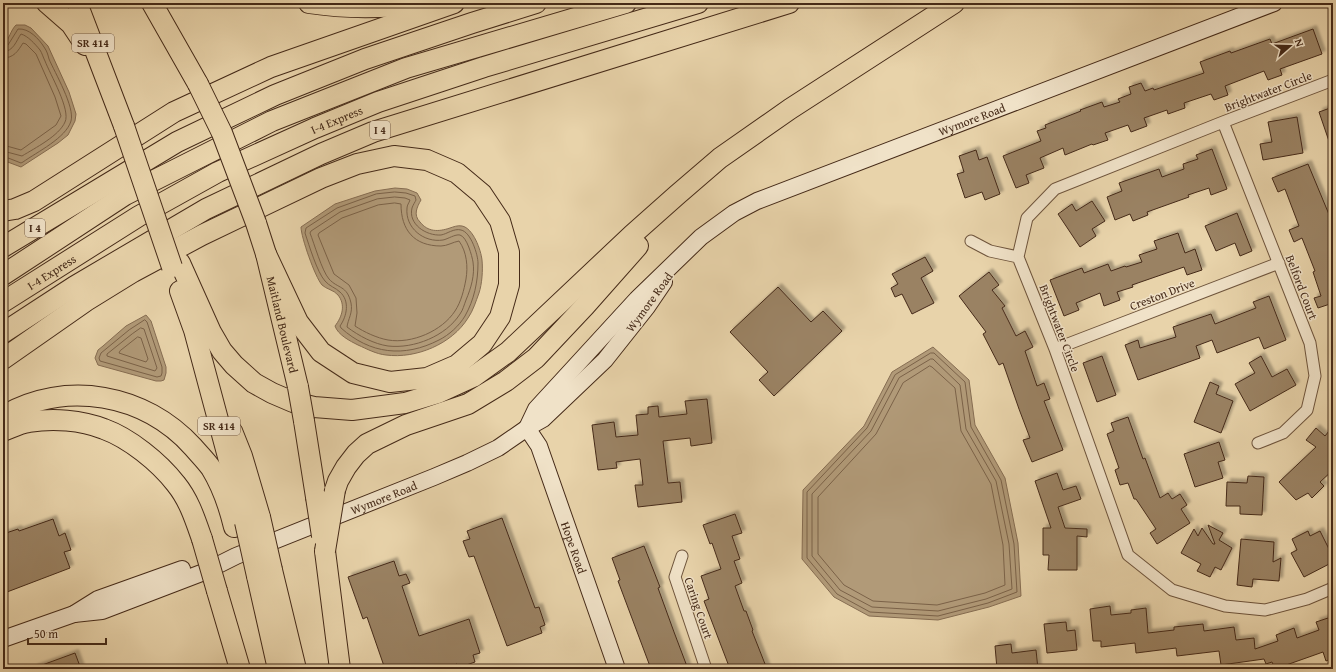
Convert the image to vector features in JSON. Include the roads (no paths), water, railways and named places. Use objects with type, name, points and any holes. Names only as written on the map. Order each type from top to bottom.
[{"type":"highway","points":[[46,3],[71,24],[80,35],[108,83]]},
{"type":"highway","name":"SR 414","points":[[77,3],[124,126],[140,175],[176,265],[246,522],[259,575],[278,669]]},
{"type":"highway","points":[[148,3],[166,27]]},
{"type":"highway","name":"Maitland Boulevard","points":[[152,3],[198,84],[222,133],[266,254],[298,387],[316,497],[340,669]]},
{"type":"highway","points":[[309,3],[326,6],[389,7],[427,3]]},
{"type":"highway","points":[[3,211],[34,201],[174,112],[271,67],[454,3]]},
{"type":"highway","name":"I 4","points":[[3,247],[176,142],[275,95],[365,59],[536,3]]},
{"type":"highway","name":"I-4 Express","points":[[3,275],[125,195],[272,121],[406,68],[626,3]]},
{"type":"highway","name":"I-4 Express","points":[[3,302],[139,216],[218,172],[308,131],[378,102],[484,67],[698,3]]},
{"type":"highway","name":"I 4","points":[[3,333],[75,286],[206,209],[322,154],[373,132],[789,3]]},
{"type":"highway","points":[[176,265],[222,351],[234,365],[254,383],[272,393],[293,402],[314,407],[352,410],[405,403],[438,393],[473,377],[508,352],[676,195],[720,158],[755,132],[954,3]]},
{"type":"highway","points":[[324,551],[335,490],[346,467],[356,454],[367,444],[406,426],[468,404],[506,381],[536,358],[629,256],[692,190],[755,132]]},
{"type":"highway","points":[[3,359],[86,301],[133,272],[202,235],[321,178],[357,164],[394,156],[427,160],[457,173],[482,194],[500,221],[509,252],[509,285],[500,317],[490,333],[482,344],[457,365],[428,378],[390,382],[353,373],[322,352],[298,322],[266,254]]},
{"type":"highway","points":[[3,416],[16,408],[36,401],[55,396],[75,395],[102,397],[127,403],[144,410],[169,424],[183,436],[210,467],[222,488],[246,522]]},
{"type":"highway","points":[[3,431],[27,422],[68,421],[104,429],[119,436],[143,452],[166,473],[176,484],[191,510],[202,539],[240,669]]},
{"type":"highway","points":[[259,575],[269,669]]},
{"type":"highway","points":[[259,575],[296,669]]},
{"type":"main road","name":"Wymore Road","points":[[3,639],[74,614],[98,599],[197,564],[236,556],[467,463],[498,448],[527,428],[536,409],[541,403],[637,299],[701,237],[721,221],[737,211],[757,201],[1274,3]]},
{"type":"main road","name":"Hope Road","points":[[527,428],[539,446],[617,669]]},
{"type":"street","name":"Brightwater Circle","points":[[1333,80],[1055,189],[1027,218],[1018,257],[1055,349],[1128,555],[1172,590],[1225,606],[1265,610],[1307,599],[1333,588]]},
{"type":"street","name":"Belford Court","points":[[1223,122],[1310,343],[1315,376],[1307,410],[1283,433],[1258,444]]},
{"type":"street","points":[[971,241],[990,251],[1018,257]]},
{"type":"street","name":"Creston Drive","points":[[1055,349],[1279,263]]},
{"type":"street","name":"Caring Court","points":[[682,556],[675,577],[706,669]]},
{"type":"water","points":[[16,25],[25,25],[31,28],[48,46],[69,92],[76,114],[75,121],[68,135],[21,167],[3,159],[3,44]]},
{"type":"water","points":[[395,188],[407,189],[417,193],[421,200],[416,214],[420,222],[426,228],[437,230],[460,226],[470,231],[476,240],[482,260],[482,281],[479,293],[468,318],[461,327],[453,335],[432,348],[409,355],[397,356],[372,351],[351,342],[339,332],[335,326],[340,319],[342,303],[336,293],[322,285],[319,281],[306,248],[301,227],[335,204],[375,191]]},
{"type":"water","points":[[146,315],[151,321],[166,367],[164,380],[156,381],[98,365],[95,358],[98,350],[126,326]]},
{"type":"water","points":[[933,347],[969,380],[975,425],[1005,478],[1018,543],[1021,596],[989,607],[938,620],[869,616],[834,597],[802,559],[803,490],[864,426],[892,372]]}]
